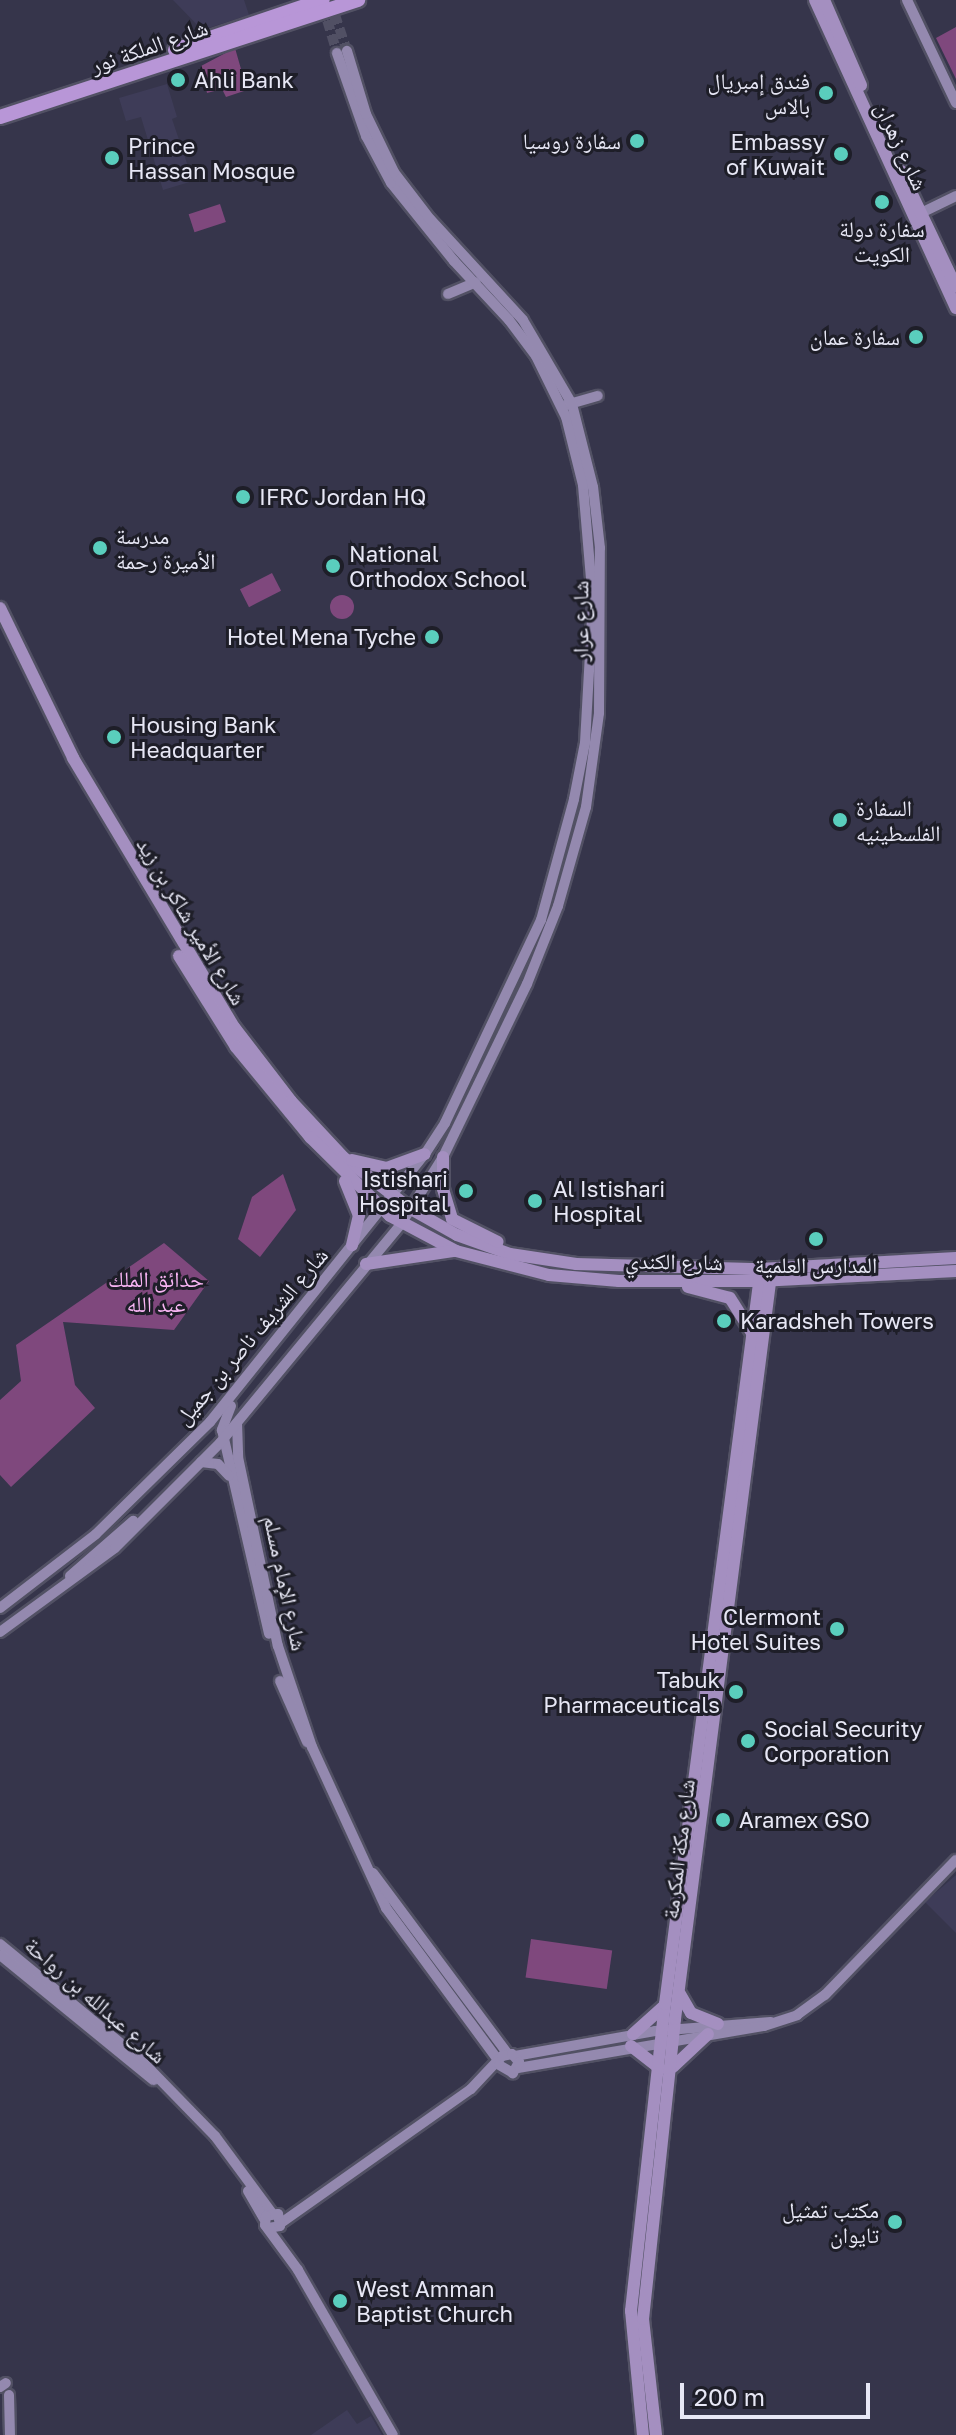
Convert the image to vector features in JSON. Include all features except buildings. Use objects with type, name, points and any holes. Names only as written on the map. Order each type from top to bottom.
[{"type":"highway","name":"شارع الملكة نور","points":[[0,115],[323,0]]},
{"type":"highway","name":"شارع الملكة نور","points":[[0,115],[358,0]]},
{"type":"main road","points":[[809,0],[837,40]]},
{"type":"main road","name":"شارع زهران","points":[[815,0],[956,287]]},
{"type":"main road","name":"شارع زهران","points":[[824,0],[837,40],[956,308]]},
{"type":"main road","points":[[832,0],[837,40]]},
{"type":"main road","points":[[907,0],[956,103]]},
{"type":"main road","name":"شارع عرار","points":[[382,1209],[445,1123],[541,920],[580,771],[592,640],[591,562],[583,485],[560,404],[522,336],[381,167],[342,52],[366,114],[394,172],[537,338],[572,404],[593,487],[600,548],[599,713],[586,807],[533,971],[443,1157],[401,1224]]},
{"type":"main road","points":[[921,213],[956,196]]},
{"type":"main road","points":[[448,294],[486,280]]},
{"type":"main road","points":[[560,404],[572,404],[598,396]]},
{"type":"main road","name":"شارع الأمير شاكر بن زيد","points":[[0,608],[73,758],[207,987],[271,1077],[382,1209],[401,1224]]},
{"type":"main road","name":"شارع الأمير شاكر بن زيد","points":[[0,627],[68,761],[195,983],[256,1074],[341,1162],[411,1209]]},
{"type":"main road","points":[[352,1245],[359,1215],[341,1162],[387,1168],[425,1154]]},
{"type":"main road","points":[[443,1157],[445,1203],[456,1224],[562,1262]]},
{"type":"main road","name":"شارع الشريف ناصر بن جميل","points":[[0,1608],[126,1506],[238,1388],[382,1209]]},
{"type":"main road","name":"شارع الكندي","points":[[411,1209],[476,1243],[562,1262],[765,1275],[956,1258]]},
{"type":"main road","name":"شارع الكندي","points":[[401,1224],[456,1251],[549,1275],[646,1281],[956,1271]]},
{"type":"main road","name":"شارع الشريف ناصر بن جميل","points":[[0,1632],[71,1584],[224,1439],[401,1224]]},
{"type":"main road","points":[[366,1264],[416,1253],[456,1251]]},
{"type":"main road","name":"شارع مكة المكرمة","points":[[656,2435],[643,2319],[666,2069],[668,2034],[665,2004],[752,1333],[765,1275]]},
{"type":"main road","name":"شارع مكة المكرمة","points":[[668,2034],[680,1994],[765,1275]]},
{"type":"main road","points":[[646,1281],[724,1295],[743,1311],[752,1333]]},
{"type":"main road","points":[[224,1439],[222,1420],[238,1388]]},
{"type":"main road","name":"شارع الإمام مسلم","points":[[237,1423],[238,1457],[278,1646],[312,1747]]},
{"type":"main road","name":"شارع الإمام مسلم","points":[[224,1439],[284,1693],[372,1873],[508,2063]]},
{"type":"main road","points":[[201,1462],[224,1468],[233,1484]]},
{"type":"main road","name":"شارع الشريف ناصر بن جميل","points":[[68,1578],[156,1505]]},
{"type":"main road","points":[[668,2034],[708,2034],[771,2022],[817,2002],[956,1860]]},
{"type":"main road","name":"شارع عبدالله بن رواحة","points":[[0,1944],[109,2032],[215,2136],[274,2220],[293,2263],[393,2435]]},
{"type":"main road","name":"شارع عبدالله بن رواحة","points":[[0,1955],[165,2088]]},
{"type":"main road","points":[[680,1994],[691,2013],[718,2024]]},
{"type":"main road","points":[[632,2040],[655,2019],[665,2004]]},
{"type":"main road","points":[[274,2220],[317,2195],[508,2063],[718,2024],[771,2022]]},
{"type":"main road","points":[[632,2040],[666,2069],[708,2034]]},
{"type":"main road","name":"شارع مكة المكرمة","points":[[643,2435],[631,2311],[666,2069]]},
{"type":"main road","points":[[5,2388],[8,2435]]},
{"type":"main road","points":[[0,2425],[8,2435]]},
{"type":"shaded area","points":[[173,0],[244,0],[249,15],[202,30]]},
{"type":"shaded area","points":[[167,84],[177,117],[172,119],[193,181],[163,190],[141,117],[126,121],[119,98]]},
{"type":"shaded area","points":[[956,1875],[956,1933],[925,1902]]},
{"type":"shaded area","points":[[347,2410],[357,2424],[371,2416],[382,2435],[311,2435]]},
{"type":"green space","points":[[956,27],[956,79],[936,38]]},
{"type":"green space","points":[[235,48],[247,90],[226,97],[222,89],[207,93],[201,66]]},
{"type":"green space","points":[[220,204],[226,222],[194,232],[189,214]]},
{"type":"green space","points":[[272,573],[281,591],[249,607],[240,589]]},
{"type":"green space","points":[[342,595],[350,599],[354,607],[350,615],[342,619],[334,615],[330,607],[334,599]]},
{"type":"green space","points":[[283,1174],[296,1210],[260,1257],[238,1239],[252,1197]]},
{"type":"green space","name":"حدائق الملك عبد الله","points":[[164,1243],[209,1281],[174,1330],[63,1322],[75,1385],[95,1408],[11,1487],[0,1475],[0,1400],[21,1381],[16,1345]]},
{"type":"green space","points":[[531,1939],[612,1950],[607,1989],[526,1978]]},
{"type":"tunnel","points":[[330,0],[347,51]]},
{"type":"tunnel","points":[[323,6],[337,53]]},
{"type":"place","name":"Ahli Bank","points":[[178,80]]},
{"type":"place","name":"فندق إمبريال بالاس","points":[[826,93]]},
{"type":"place","name":"سفارة روسيا","points":[[637,141]]},
{"type":"place","name":"Embassy of Kuwait","points":[[841,154]]},
{"type":"place","name":"Prince Hassan Mosque","points":[[112,158]]},
{"type":"place","name":"سفارة دولة الكويت","points":[[882,202]]},
{"type":"place","name":"سفارة عمان","points":[[916,337]]},
{"type":"place","name":"IFRC Jordan HQ","points":[[243,497]]},
{"type":"place","name":"مدرسة الأميرة رحمة","points":[[100,548]]},
{"type":"place","name":"National Orthodox School","points":[[333,566]]},
{"type":"place","name":"Hotel Mena Tyche","points":[[432,637]]},
{"type":"place","name":"Housing Bank Headquarter","points":[[114,737]]},
{"type":"place","name":"السفارة الفلسطينيه","points":[[840,820]]},
{"type":"place","name":"Istishari Hospital","points":[[466,1191]]},
{"type":"place","name":"Al Istishari Hospital","points":[[535,1201]]},
{"type":"place","name":"المدارس العلمية","points":[[816,1239]]},
{"type":"place","name":"Karadsheh Towers","points":[[724,1321]]},
{"type":"place","name":"Clermont Hotel Suites","points":[[837,1629]]},
{"type":"place","name":"Tabuk Pharmaceuticals","points":[[736,1692]]},
{"type":"place","name":"Social Security Corporation","points":[[748,1741]]},
{"type":"place","name":"Aramex GSO","points":[[723,1820]]},
{"type":"place","name":"مكتب تمثيل تايوان","points":[[895,2222]]},
{"type":"place","name":"West Amman Baptist Church","points":[[340,2301]]}]
